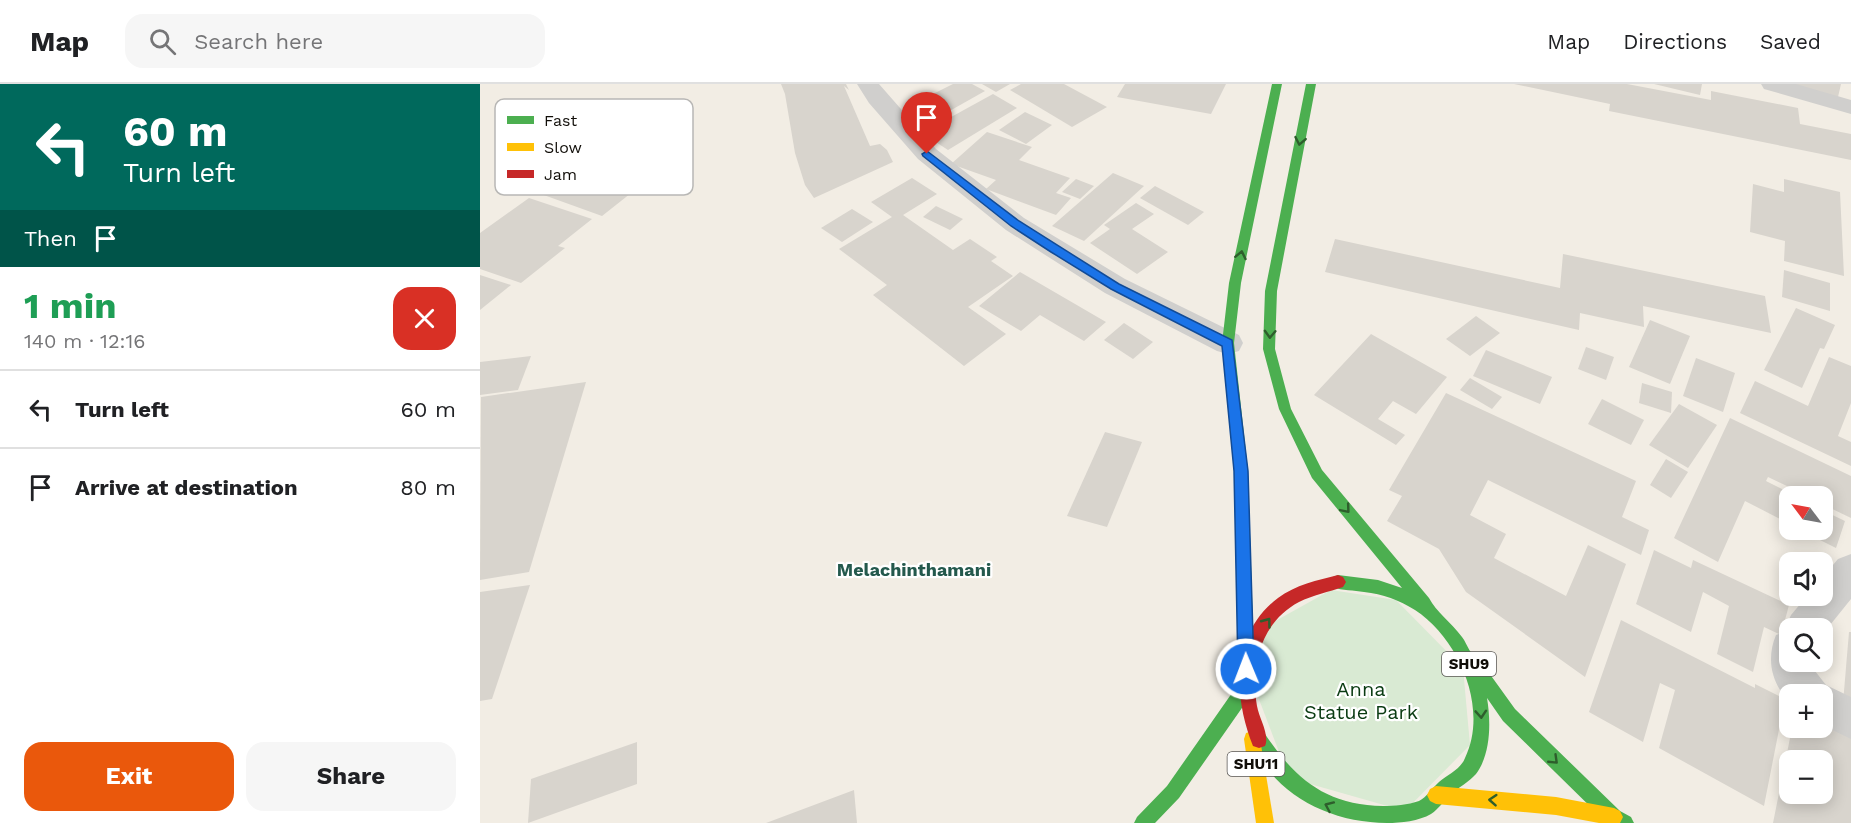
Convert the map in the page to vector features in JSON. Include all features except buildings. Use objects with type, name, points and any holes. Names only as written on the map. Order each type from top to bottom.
[{"type":"main road","name":"SHU9","points":[[1277,84],[1235,283],[1228,343],[1241,471],[1245,689],[1247,706],[1257,737],[1273,765],[1297,788],[1326,807],[1359,817],[1391,818],[1422,810],[1472,764],[1482,727],[1479,688],[1463,651]]},
{"type":"main road","name":"SHU9","points":[[1311,84],[1271,291],[1269,349],[1285,409],[1317,474],[1463,651],[1509,715],[1619,820]]},
{"type":"main road","name":"SHU9","points":[[1246,669],[1256,635],[1277,609],[1305,590],[1338,582],[1372,585],[1407,597],[1438,620]]},
{"type":"main road","points":[[1143,823],[1173,792],[1245,689]]},
{"type":"main road","name":"SHU11","points":[[1247,706],[1265,823]]},
{"type":"main road","name":"SHU9","points":[[1436,795],[1556,806],[1619,820]]},
{"type":"main road","points":[[1428,823],[1436,795]]},
{"type":"street","points":[[868,84],[877,98],[927,154],[1015,224],[1115,286],[1228,343]]},
{"type":"street","points":[[1772,84],[1851,107]]},
{"type":"street","points":[[1812,618],[1851,570]]},
{"type":"street","points":[[1833,710],[1851,719]]},
{"type":"green space","name":"Anna Statue Park","points":[[1331,590],[1396,600],[1463,668],[1470,745],[1405,811],[1289,778],[1249,673],[1268,625]]},
{"type":"traffic: fast","points":[[1246,658],[1241,471],[1228,343],[1235,283],[1277,84]]},
{"type":"traffic: fast","points":[[1311,84],[1271,291],[1269,349],[1285,409],[1317,474],[1424,603]]},
{"type":"traffic: fast","points":[[1259,740],[1276,765],[1296,786],[1324,803],[1357,812],[1392,815],[1424,808],[1471,766],[1480,738],[1481,713],[1477,688],[1469,664],[1457,642],[1422,606],[1400,594],[1378,587],[1338,582]]},
{"type":"traffic: fast","points":[[1473,665],[1509,715],[1614,817],[1625,823]]},
{"type":"traffic: fast","points":[[1143,823],[1173,792],[1245,689]]},
{"type":"traffic: slow","points":[[1252,739],[1265,823]]},
{"type":"traffic: slow","points":[[1436,795],[1556,806],[1614,817]]},
{"type":"traffic: jam","points":[[1259,740],[1253,723],[1247,686],[1251,649],[1258,632],[1268,617],[1288,600],[1309,590],[1338,582]]},
{"type":"district","name":"Melachinthamani","points":[[914,570]]},
{"type":"route","points":[[927,154],[1015,224],[1115,286],[1228,343],[1241,471],[1246,669]]}]
